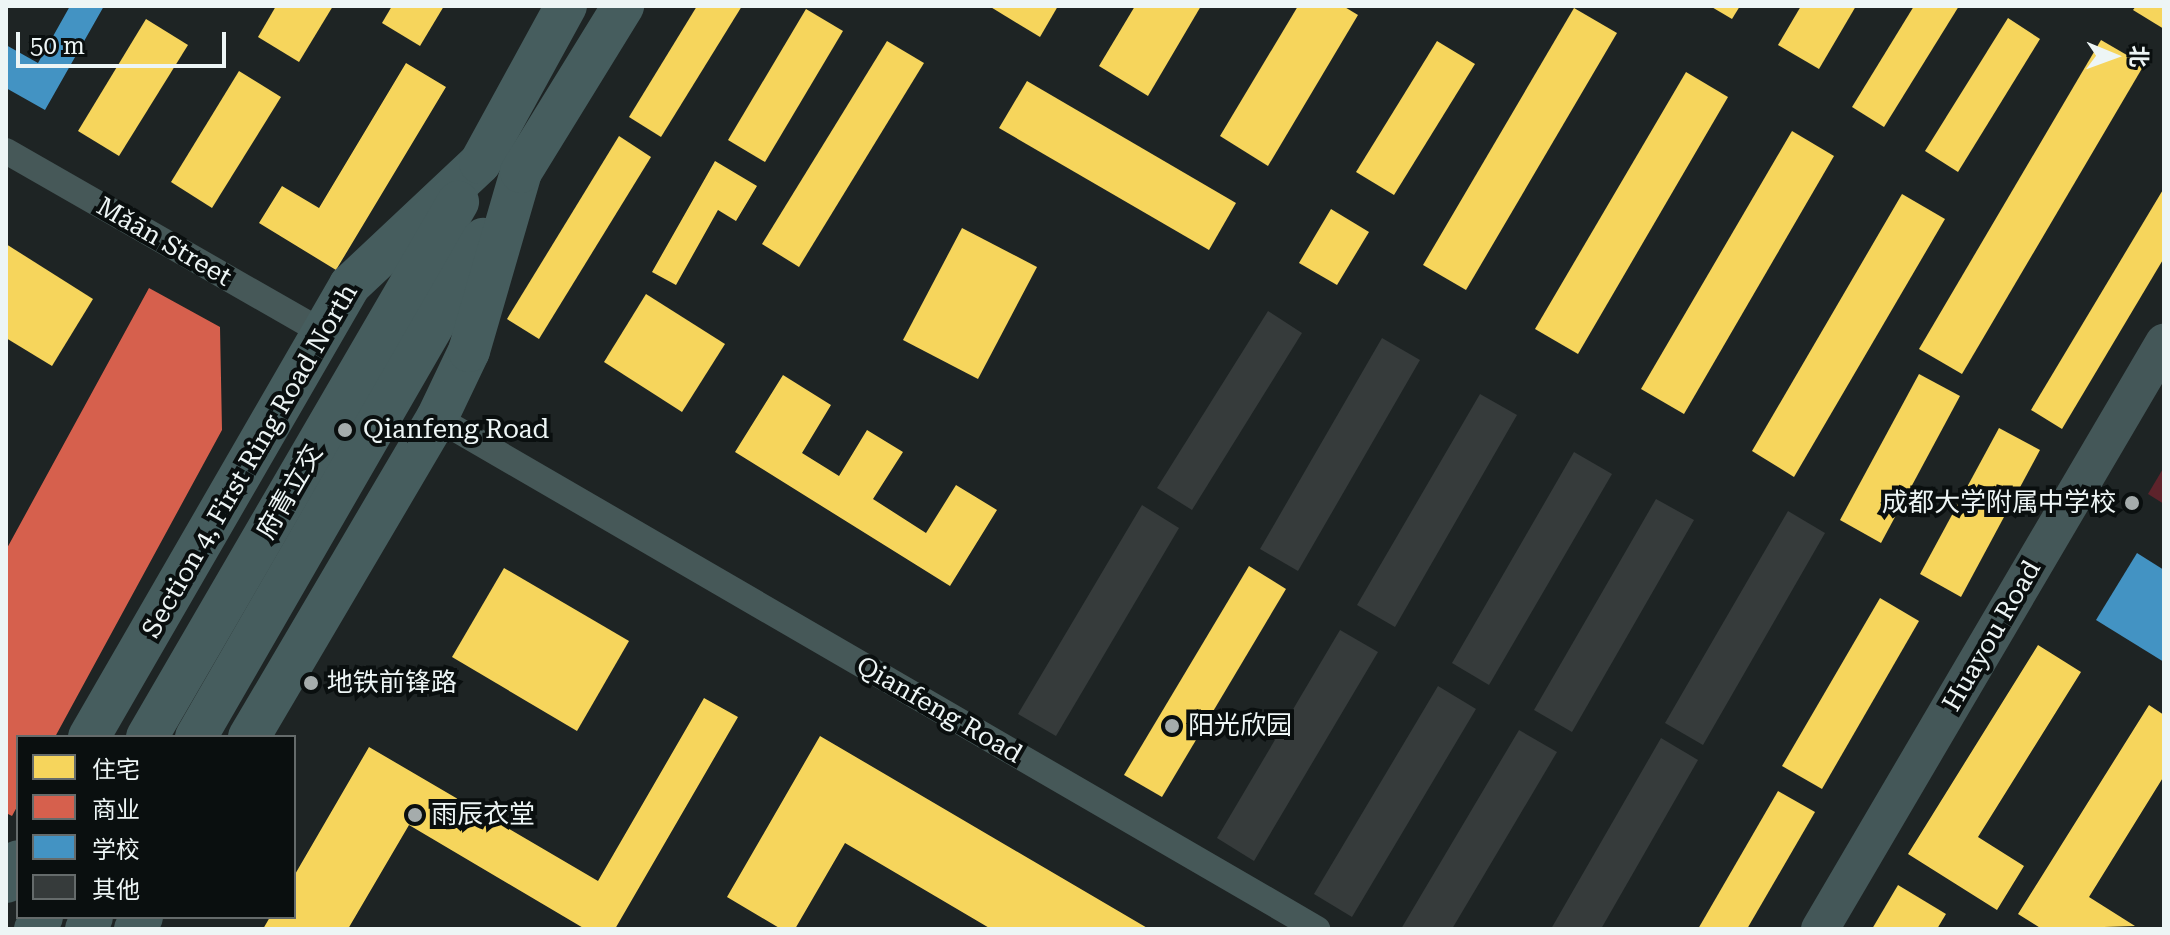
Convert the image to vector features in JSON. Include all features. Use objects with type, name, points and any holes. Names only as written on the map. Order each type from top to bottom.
[{"type":"main road","name":"Section 4, First Ring Road North","points":[[90,735],[350,285],[480,163],[566,6]]},
{"type":"main road","points":[[250,735],[437,418],[469,351],[521,172],[623,6]]},
{"type":"main road","name":"府青立交","points":[[148,735],[480,163]]},
{"type":"main road","name":"府青立交","points":[[197,735],[521,172]]},
{"type":"main road","points":[[6,882],[16,864]]},
{"type":"street","name":"Mǎān Street","points":[[6,151],[322,332]]},
{"type":"street","name":"Huayou Road","points":[[1820,929],[2164,343]]},
{"type":"street","name":"Qianfeng Road","points":[[437,418],[1317,929]]},
{"type":"shaded area","points":[[2164,467],[2164,504],[2148,494]]},
{"type":"building: 住宅","points":[[276,6],[333,6],[299,62],[258,37]]},
{"type":"building: 住宅","points":[[392,6],[444,6],[420,46],[382,23]]},
{"type":"building: 住宅","points":[[697,6],[742,6],[661,137],[629,117]]},
{"type":"building: 住宅","points":[[989,6],[1058,6],[1040,37]]},
{"type":"building: 住宅","points":[[1135,6],[1201,6],[1148,96],[1099,66]]},
{"type":"building: 住宅","points":[[1298,6],[1343,6],[1358,15],[1268,166],[1220,136]]},
{"type":"building: 住宅","points":[[1710,6],[1740,6],[1732,19]]},
{"type":"building: 住宅","points":[[1801,6],[1856,6],[1819,69],[1778,45]]},
{"type":"building: 住宅","points":[[1914,6],[1959,6],[1884,127],[1852,107]]},
{"type":"building: 住宅","points":[[2136,6],[2164,6],[2164,29],[2133,10]]},
{"type":"building: 住宅","points":[[1574,8],[1617,33],[1466,290],[1423,265]]},
{"type":"building: 住宅","points":[[806,9],[843,31],[765,162],[728,140]]},
{"type":"building: 住宅","points":[[2008,18],[2040,39],[1958,172],[1925,151]]},
{"type":"building: 住宅","points":[[146,19],[188,45],[119,156],[78,131]]},
{"type":"building: 住宅","points":[[2101,40],[2144,65],[1962,374],[1919,349]]},
{"type":"building: 住宅","points":[[887,41],[924,63],[799,267],[762,244]]},
{"type":"building: 住宅","points":[[1437,41],[1475,64],[1394,195],[1356,172]]},
{"type":"building: 住宅","points":[[406,63],[446,87],[336,270],[259,223],[282,186],[319,208]]},
{"type":"building: 住宅","points":[[239,71],[281,97],[212,208],[171,182]]},
{"type":"building: 住宅","points":[[1686,72],[1728,97],[1578,354],[1535,329]]},
{"type":"building: 住宅","points":[[1027,81],[1236,203],[1209,250],[999,128]]},
{"type":"building: 住宅","points":[[1792,131],[1834,156],[1684,414],[1641,389]]},
{"type":"building: 住宅","points":[[619,136],[651,157],[539,339],[507,319]]},
{"type":"building: 住宅","points":[[715,161],[757,186],[736,221],[718,210],[676,285],[652,272]]},
{"type":"building: 住宅","points":[[2164,188],[2164,258],[2062,429],[2031,410]]},
{"type":"building: 住宅","points":[[1902,194],[1945,219],[1794,477],[1752,451]]},
{"type":"building: 住宅","points":[[1331,209],[1369,232],[1337,285],[1299,263]]},
{"type":"building: 住宅","points":[[962,228],[1037,267],[978,379],[903,340]]},
{"type":"building: 住宅","points":[[6,244],[93,299],[52,366],[6,338]]},
{"type":"building: 住宅","points":[[646,294],[725,344],[682,412],[604,362]]},
{"type":"building: 住宅","points":[[1919,374],[1960,396],[1881,543],[1840,520]]},
{"type":"building: 住宅","points":[[783,375],[831,405],[802,453],[839,476],[867,430],[903,452],[873,499],[926,533],[956,485],[997,510],[950,586],[735,452]]},
{"type":"building: 住宅","points":[[1999,428],[2040,450],[1961,597],[1920,574]]},
{"type":"building: 住宅","points":[[1249,566],[1286,589],[1162,797],[1124,775]]},
{"type":"building: 住宅","points":[[504,568],[629,641],[577,731],[452,657]]},
{"type":"building: 住宅","points":[[1880,598],[1919,621],[1822,789],[1782,766]]},
{"type":"building: 住宅","points":[[2038,645],[2081,672],[1978,837],[2024,866],[1997,910],[1908,854]]},
{"type":"building: 住宅","points":[[704,698],[738,717],[615,929],[585,929],[409,825],[348,929],[263,929],[269,919],[296,919],[296,873],[369,747],[598,881]]},
{"type":"building: 住宅","points":[[2149,705],[2164,715],[2164,776],[2089,897],[2135,926],[2042,929],[2018,914]]},
{"type":"building: 住宅","points":[[820,736],[1149,929],[991,929],[845,843],[795,929],[781,929],[727,897]]},
{"type":"building: 住宅","points":[[1778,791],[1815,812],[1747,929],[1698,929]]},
{"type":"building: 住宅","points":[[1898,885],[1946,914],[1937,929],[1872,929]]},
{"type":"building: 商业","points":[[149,288],[220,327],[222,430],[56,735],[16,735],[16,809],[12,816],[6,813],[6,550]]},
{"type":"building: 学校","points":[[70,6],[104,6],[45,110],[6,88],[6,45],[38,63]]},
{"type":"building: 学校","points":[[2137,553],[2164,570],[2164,662],[2096,620]]},
{"type":"building: 其他","points":[[1268,311],[1302,333],[1192,510],[1157,488]]},
{"type":"building: 其他","points":[[1382,338],[1420,360],[1298,571],[1260,549]]},
{"type":"building: 其他","points":[[1480,394],[1517,415],[1395,627],[1357,605]]},
{"type":"building: 其他","points":[[1574,452],[1612,474],[1489,685],[1452,663]]},
{"type":"building: 其他","points":[[1656,499],[1694,520],[1572,732],[1534,710]]},
{"type":"building: 其他","points":[[1142,505],[1179,528],[1056,736],[1018,714]]},
{"type":"building: 其他","points":[[1788,511],[1825,533],[1703,745],[1665,723]]},
{"type":"building: 其他","points":[[1340,630],[1378,652],[1254,861],[1217,838]]},
{"type":"building: 其他","points":[[1438,686],[1476,709],[1352,917],[1314,894]]},
{"type":"building: 其他","points":[[1519,730],[1557,752],[1452,929],[1401,929]]},
{"type":"building: 其他","points":[[1661,738],[1698,760],[1601,929],[1551,929]]},
{"type":"place","name":"Qianfeng Road","points":[[345,430]]},
{"type":"place","name":"成都大学附属中学校","points":[[2132,503]]},
{"type":"place","name":"地铁前锋路","points":[[311,683]]},
{"type":"place","name":"阳光欣园","points":[[1172,726]]},
{"type":"place","name":"雨辰衣堂","points":[[415,815]]}]
